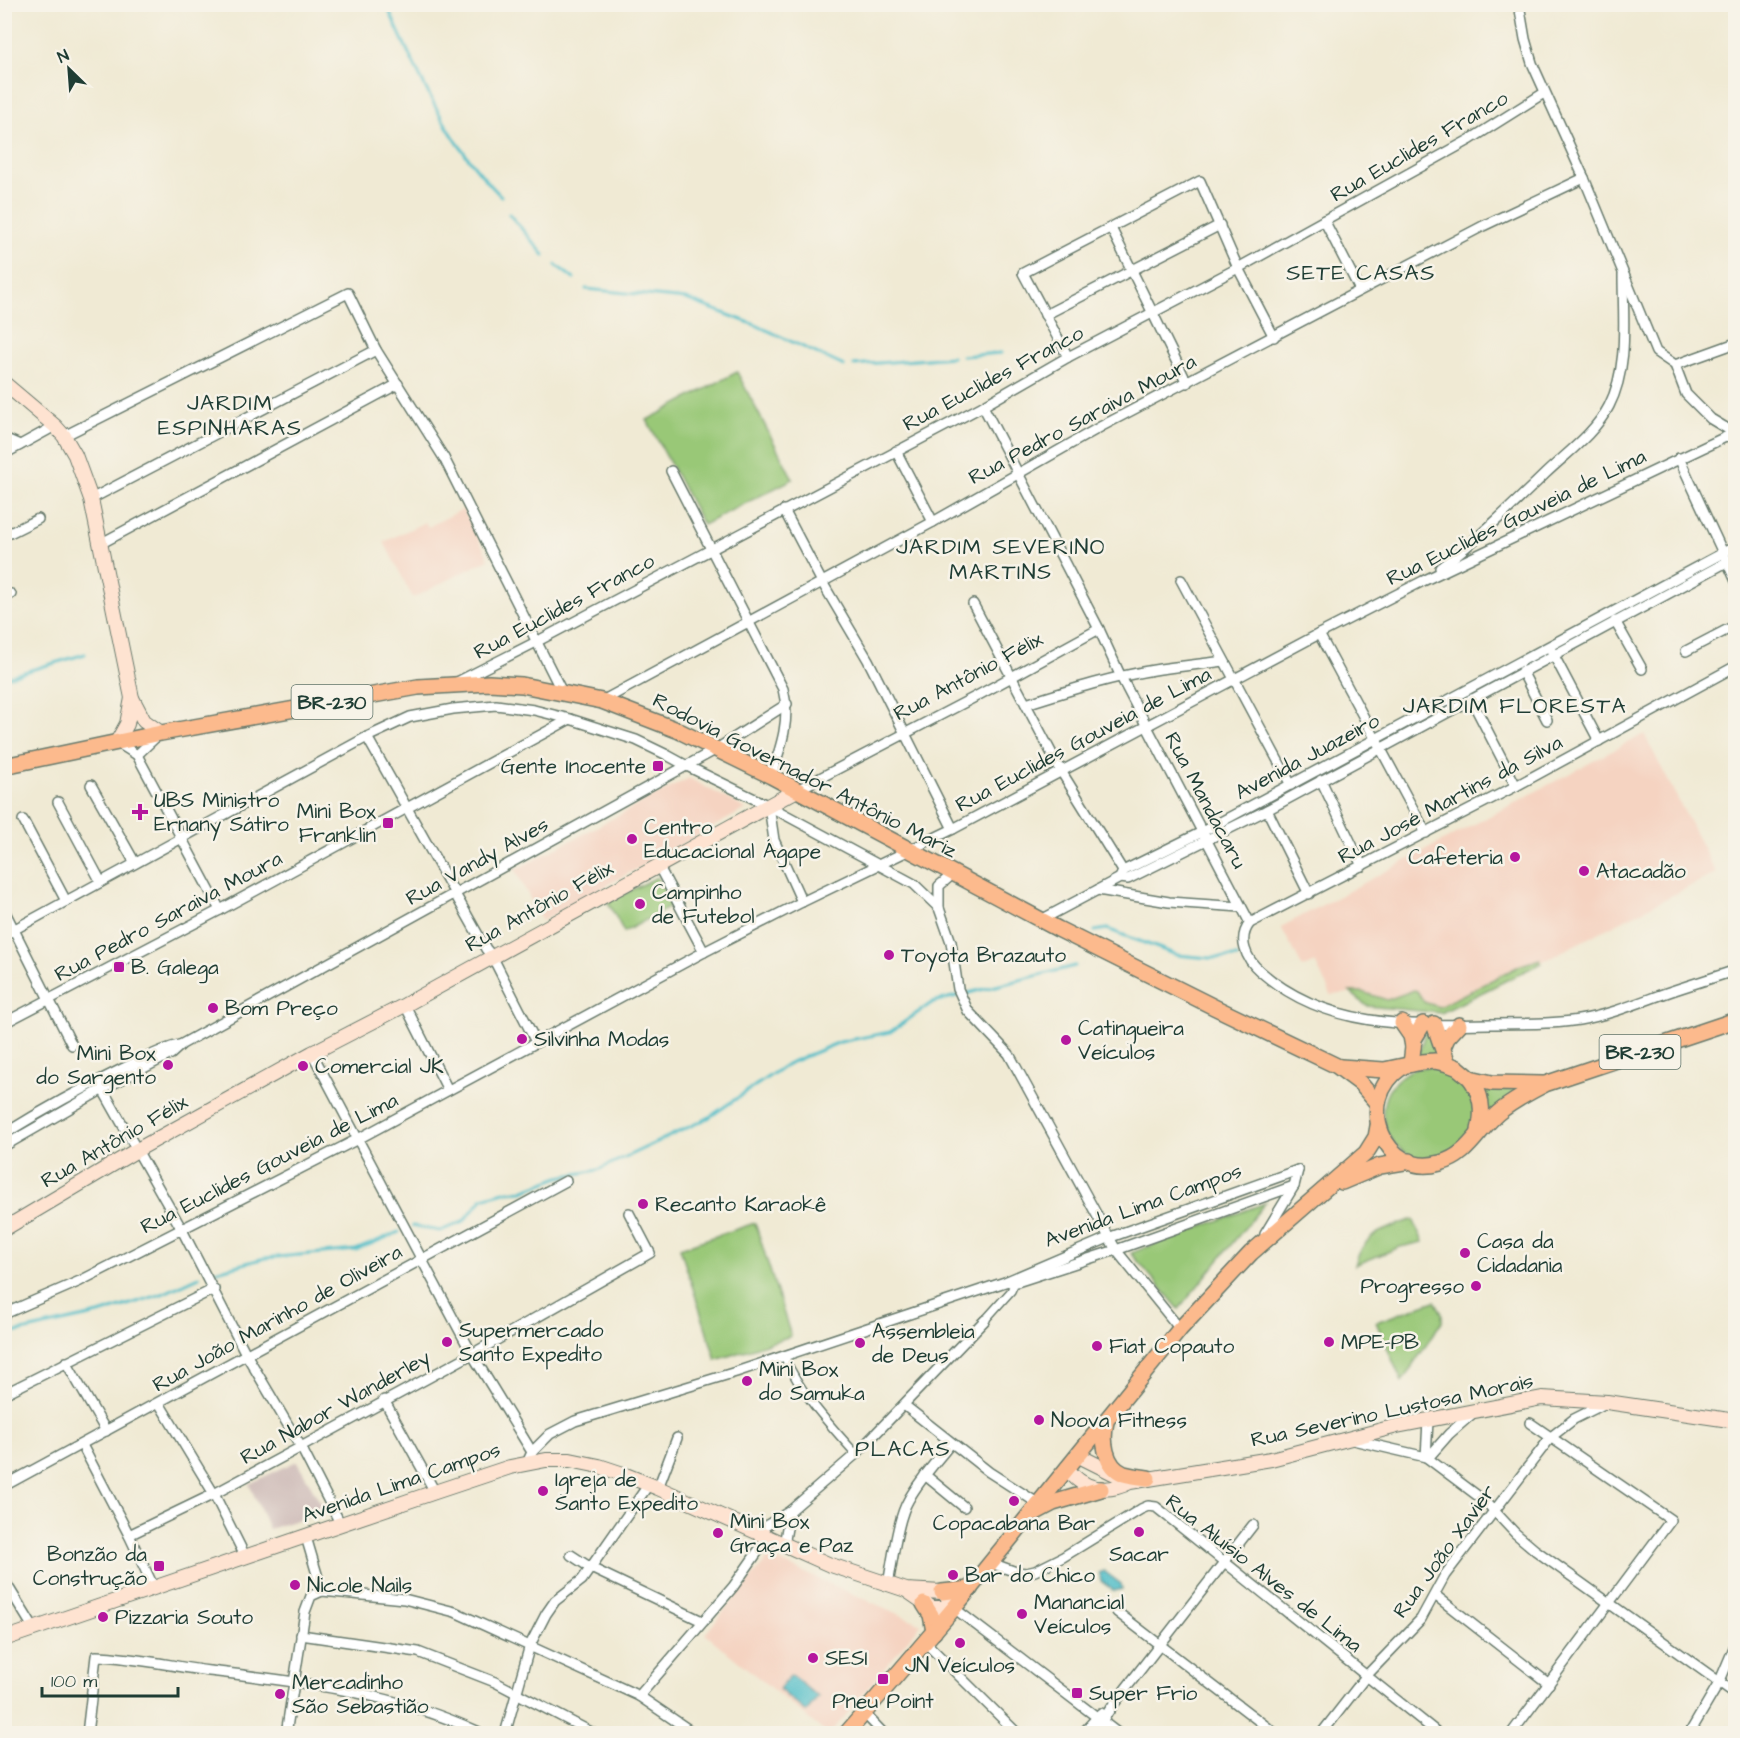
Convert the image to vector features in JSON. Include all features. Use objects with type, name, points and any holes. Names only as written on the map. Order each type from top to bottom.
[{"type":"main road","points":[[4,383],[59,431],[75,455],[91,499],[136,725]]},
{"type":"main road","name":"Rodovia Governador Antônio Mariz","points":[[4,766],[161,733],[369,695],[452,684],[522,685],[602,701],[668,726],[771,776],[1041,920],[1337,1066],[1360,1083],[1377,1103]]},
{"type":"main road","points":[[136,725],[161,733]]},
{"type":"main road","points":[[117,742],[136,725]]},
{"type":"main road","name":"Rua Antônio Félix","points":[[4,1229],[137,1150],[312,1053],[405,1005],[797,790]]},
{"type":"main road","name":"BR-230","points":[[1410,1161],[1437,1164],[1455,1158],[1470,1146],[1479,1130],[1499,1112],[1519,1097],[1545,1084],[1736,1020]]},
{"type":"main road","points":[[1402,1023],[1411,1036],[1413,1047]]},
{"type":"main road","points":[[846,1734],[970,1589],[1180,1329],[1251,1253],[1366,1153],[1376,1137],[1377,1103],[1386,1082],[1406,1066],[1414,1039],[1429,1024],[1443,1047],[1448,1064]]},
{"type":"main road","points":[[1443,1047],[1447,1038],[1459,1025]]},
{"type":"main road","name":"Rodovia Governador Antônio Mariz","points":[[1337,1066],[1370,1070],[1435,1061],[1448,1064]]},
{"type":"main road","name":"BR-230","points":[[1448,1064],[1458,1068],[1470,1078],[1492,1083],[1545,1084]]},
{"type":"main road","points":[[1470,1078],[1482,1102],[1479,1130]]},
{"type":"main road","points":[[1378,1126],[1393,1151],[1410,1161]]},
{"type":"main road","points":[[1318,1195],[1366,1171],[1410,1161]]},
{"type":"main road","name":"Rua Severino Lustosa Morais","points":[[1101,1489],[1112,1489],[1130,1482],[1270,1458],[1397,1426],[1542,1398],[1607,1402],[1736,1420]]},
{"type":"main road","points":[[1107,1419],[1103,1435],[1110,1460],[1120,1471],[1148,1479]]},
{"type":"main road","points":[[1077,1455],[1130,1482]]},
{"type":"main road","points":[[529,1457],[570,1460],[599,1466],[654,1486],[828,1564],[906,1590],[942,1592],[970,1589]]},
{"type":"main road","name":"Avenida Lima Campos","points":[[4,1639],[246,1558],[529,1457]]},
{"type":"main road","points":[[1067,1468],[1084,1484],[1101,1489]]},
{"type":"main road","points":[[1028,1517],[1053,1503],[1101,1489]]},
{"type":"main road","points":[[906,1590],[924,1604],[939,1609],[954,1608]]},
{"type":"main road","points":[[942,1592],[949,1598],[954,1608]]},
{"type":"main road","points":[[924,1604],[931,1615],[929,1637]]},
{"type":"street","points":[[1519,4],[1525,39],[1544,93],[1584,178],[1656,352],[1675,365],[1686,394],[1711,419],[1735,433]]},
{"type":"street","name":"Rua Euclides Franco","points":[[452,684],[983,406],[1068,357],[1238,268],[1471,139],[1544,93]]},
{"type":"street","name":"Rua Pedro Saraiva Moura","points":[[602,701],[933,522],[1102,426],[1483,226],[1584,178]]},
{"type":"street","points":[[1068,357],[1023,273],[1200,181],[1238,268],[1274,337]]},
{"type":"street","points":[[1324,220],[1360,290]]},
{"type":"street","points":[[1045,315],[1220,225]]},
{"type":"street","points":[[1111,228],[1187,383]]},
{"type":"street","points":[[1423,581],[1465,550],[1490,527],[1581,441],[1609,406],[1624,353],[1623,270]]},
{"type":"street","points":[[4,454],[20,445],[59,431],[348,293],[376,350],[444,458],[562,692]]},
{"type":"street","points":[[1675,365],[1736,343]]},
{"type":"street","points":[[91,499],[376,350]]},
{"type":"street","points":[[100,544],[398,384]]},
{"type":"street","name":"Rua Mandacaru","points":[[983,406],[1241,907],[1247,926],[1243,944],[1252,963],[1268,978],[1316,1007],[1350,1017],[1402,1023],[1459,1025],[1579,1020],[1637,1004],[1736,970]]},
{"type":"street","name":"Rua Euclides Gouveia de Lima","points":[[4,1314],[80,1281],[358,1139],[704,952],[953,829],[1146,725],[1423,581],[1678,458],[1735,433]]},
{"type":"street","points":[[4,438],[20,445]]},
{"type":"street","points":[[896,451],[933,522]]},
{"type":"street","points":[[1678,458],[1736,581]]},
{"type":"street","points":[[671,471],[776,673],[787,704],[781,747],[771,776]]},
{"type":"street","points":[[784,510],[822,582],[868,660],[953,829]]},
{"type":"street","points":[[4,537],[38,519]]},
{"type":"street","name":"Avenida Juazeiro","points":[[1205,837],[1291,785],[1471,699],[1615,621],[1724,558],[1736,546]]},
{"type":"street","name":"Avenida Juazeiro","points":[[1041,920],[1121,875],[1267,810],[1548,645],[1724,558],[1736,557]]},
{"type":"street","points":[[1181,580],[1291,785]]},
{"type":"street","points":[[973,604],[1061,771],[1121,875]]},
{"type":"street","points":[[1615,621],[1642,669]]},
{"type":"street","points":[[1686,651],[1736,625]]},
{"type":"street","name":"Rua Antônio Félix","points":[[797,790],[1013,677],[1099,629]]},
{"type":"street","points":[[1319,634],[1426,833]]},
{"type":"street","points":[[1548,645],[1599,741]]},
{"type":"street","points":[[1026,704],[1075,688],[1121,677],[1160,669],[1224,662]]},
{"type":"street","name":"Rua José Martins da Silva","points":[[1247,926],[1516,786],[1736,666]]},
{"type":"street","points":[[1522,671],[1548,720]]},
{"type":"street","points":[[1471,699],[1516,786]]},
{"type":"street","name":"Rua Vandy Alves","points":[[4,1134],[38,1113],[171,1054],[182,1044],[687,766],[787,704]]},
{"type":"street","points":[[4,935],[367,737],[410,717],[453,709],[496,705],[534,710],[570,719],[636,741],[665,754],[881,865],[914,884],[939,908]]},
{"type":"street","name":"Rua Pedro Saraiva Moura","points":[[4,1023],[219,910],[570,719]]},
{"type":"street","points":[[137,754],[161,733]]},
{"type":"street","points":[[367,737],[454,894],[492,956],[536,1042]]},
{"type":"street","points":[[117,742],[137,754],[219,910]]},
{"type":"street","points":[[1321,780],[1362,866]]},
{"type":"street","points":[[91,785],[135,863]]},
{"type":"street","points":[[58,802],[101,882]]},
{"type":"street","points":[[769,806],[774,840],[802,902]]},
{"type":"street","points":[[1267,810],[1309,894]]},
{"type":"street","points":[[23,820],[66,901]]},
{"type":"street","points":[[658,865],[704,952]]},
{"type":"street","points":[[954,873],[939,886],[939,908],[954,953],[958,989],[962,999],[976,1020],[1008,1054],[1108,1238],[1180,1329]]},
{"type":"street","points":[[1098,890],[1168,902],[1241,907]]},
{"type":"street","points":[[4,910],[72,1045]]},
{"type":"street","points":[[405,1005],[448,1089]]},
{"type":"street","points":[[312,1053],[529,1457]]},
{"type":"street","points":[[100,1085],[181,1228],[246,1354],[300,1447],[341,1525]]},
{"type":"street","name":"Rua Vandy Alves","points":[[4,1146],[100,1085]]},
{"type":"street","points":[[38,1113],[44,1122]]},
{"type":"street","name":"Avenida Lima Campos","points":[[529,1457],[550,1434],[575,1421],[783,1356],[1005,1282],[1016,1279],[1116,1250],[1294,1186],[1298,1170],[1108,1238],[1016,1279]]},
{"type":"street","name":"Rua João Marinho de Oliveira","points":[[4,1486],[566,1181]]},
{"type":"street","points":[[1251,1253],[1270,1227],[1294,1186]]},
{"type":"street","points":[[1205,1204],[1210,1216]]},
{"type":"street","name":"Rua Nabor Wanderley","points":[[129,1534],[214,1494],[472,1354],[650,1253],[629,1213]]},
{"type":"street","points":[[1146,1225],[1150,1238]]},
{"type":"street","points":[[639,1696],[733,1587],[762,1535],[856,1454],[985,1320],[1016,1279]]},
{"type":"street","points":[[4,1394],[214,1289]]},
{"type":"street","points":[[783,1356],[794,1378],[810,1401],[856,1454]]},
{"type":"street","points":[[66,1362],[106,1431]]},
{"type":"street","points":[[384,1400],[435,1492]]},
{"type":"street","name":"Rua João Xavier","points":[[1321,1734],[1367,1675],[1421,1619],[1445,1575],[1551,1437],[1574,1419],[1607,1402]]},
{"type":"street","points":[[159,1403],[214,1494],[246,1558]]},
{"type":"street","points":[[904,1405],[989,1472],[1039,1504]]},
{"type":"street","points":[[1427,1457],[1475,1412]]},
{"type":"street","points":[[1427,1457],[1428,1421]]},
{"type":"street","points":[[1511,1734],[1671,1520],[1530,1423]]},
{"type":"street","points":[[505,1734],[530,1646],[546,1614],[555,1601],[582,1580],[654,1486],[677,1438]]},
{"type":"street","points":[[1350,1439],[1427,1457],[1495,1511],[1535,1550],[1736,1694]]},
{"type":"street","points":[[888,1584],[903,1512],[908,1500],[951,1443]]},
{"type":"street","points":[[82,1445],[129,1534],[154,1588]]},
{"type":"street","points":[[926,1474],[964,1507]]},
{"type":"street","name":"Rua Aluísio Alves de Lima","points":[[991,1563],[1016,1572],[1035,1571],[1063,1557],[1141,1509],[1148,1506],[1156,1508],[1439,1734]]},
{"type":"street","points":[[784,1545],[790,1511]]},
{"type":"street","points":[[1082,1734],[1113,1705],[1253,1525]]},
{"type":"street","points":[[306,1537],[322,1591]]},
{"type":"street","points":[[571,1555],[591,1568],[702,1621]]},
{"type":"street","points":[[4,1580],[34,1629]]},
{"type":"street","points":[[286,1734],[305,1612],[311,1596],[322,1591],[394,1598],[433,1605],[472,1619],[639,1696],[695,1734]]},
{"type":"street","points":[[1435,1595],[1549,1684]]},
{"type":"street","points":[[954,1608],[1119,1734]]},
{"type":"street","points":[[1117,1612],[1276,1734]]},
{"type":"street","points":[[301,1635],[417,1652],[470,1672],[516,1693],[595,1734]]},
{"type":"street","points":[[929,1637],[1018,1734]]},
{"type":"street","points":[[1689,1734],[1719,1683],[1736,1643]]},
{"type":"street","points":[[87,1734],[96,1656],[294,1681],[410,1705],[451,1719],[479,1732]]},
{"type":"street","points":[[863,1712],[884,1734]]},
{"type":"street","points":[[1094,1734],[1100,1718]]},
{"type":"shaded area","points":[[463,509],[489,559],[413,598],[384,542],[425,522],[428,527]]},
{"type":"shaded area","name":"Atacadão","points":[[1644,734],[1716,873],[1441,1013],[1367,1006],[1350,993],[1331,995],[1315,962],[1303,968],[1281,927]]},
{"type":"shaded area","name":"Centro Educacional Ágape","points":[[689,778],[746,809],[542,921],[515,870]]},
{"type":"shaded area","points":[[297,1461],[325,1511],[269,1529],[249,1484]]},
{"type":"shaded area","name":"SESI","points":[[769,1557],[921,1624],[830,1734],[705,1634]]},
{"type":"green space","points":[[737,372],[793,479],[703,525],[647,420]]},
{"type":"green space","name":"Campinho de Futebol","points":[[657,877],[672,906],[624,932],[608,902]]},
{"type":"green space","points":[[1540,959],[1541,963],[1441,1013],[1367,1006],[1350,992],[1362,992],[1387,1000],[1414,990],[1424,1002],[1439,1007],[1521,965]]},
{"type":"green space","points":[[1428,1032],[1441,1056],[1418,1057],[1425,1033]]},
{"type":"green space","points":[[1429,1067],[1447,1070],[1462,1080],[1472,1095],[1475,1113],[1472,1131],[1462,1146],[1447,1156],[1429,1159],[1411,1156],[1396,1146],[1386,1131],[1383,1113],[1386,1095],[1396,1080],[1411,1070]]},
{"type":"green space","points":[[1481,1086],[1519,1090],[1488,1116]]},
{"type":"green space","points":[[1265,1203],[1179,1309],[1131,1253]]},
{"type":"green space","points":[[1413,1219],[1423,1242],[1400,1247],[1355,1265],[1364,1245],[1376,1234]]},
{"type":"green space","points":[[755,1223],[791,1336],[716,1360],[680,1248]]},
{"type":"green space","points":[[1435,1301],[1442,1313],[1442,1321],[1402,1382],[1376,1322]]},
{"type":"water","points":[[1104,1571],[1121,1584],[1122,1589],[1114,1591],[1101,1581],[1099,1573]]},
{"type":"water","points":[[791,1675],[818,1697],[806,1712],[779,1689]]},
{"type":"waterway","points":[[386,4],[422,81],[449,130],[464,153],[501,196]]},
{"type":"waterway","points":[[509,214],[544,255]]},
{"type":"waterway","points":[[556,265],[574,279]]},
{"type":"waterway","points":[[586,289],[686,299],[758,326],[844,366]]},
{"type":"waterway","points":[[962,356],[1001,353]]},
{"type":"waterway","points":[[854,365],[952,357]]},
{"type":"waterway","points":[[4,678],[85,654]]},
{"type":"waterway","points":[[1095,931],[1107,929],[1177,955],[1210,958],[1237,957]]},
{"type":"waterway","points":[[413,1226],[440,1231],[463,1222],[483,1198],[504,1192],[522,1191],[559,1177],[598,1170],[708,1118],[787,1064],[840,1042],[890,1032],[933,1002],[1075,966]]},
{"type":"waterway","points":[[213,1272],[265,1258],[356,1250],[399,1232]]},
{"type":"waterway","points":[[4,1335],[99,1314],[162,1294],[199,1277]]},
{"type":"place","name":"Gente Inocente","points":[[658,766]]},
{"type":"place","name":"UBS Ministro Ernany Sátiro","points":[[140,812]]},
{"type":"place","name":"Mini Box Franklin","points":[[388,823]]},
{"type":"place","name":"Centro Educacional Ágape","points":[[632,839]]},
{"type":"place","name":"Cafeteria","points":[[1515,857]]},
{"type":"place","name":"Atacadão","points":[[1584,871]]},
{"type":"place","name":"Campinho de Futebol","points":[[640,904]]},
{"type":"place","name":"Toyota Brazauto","points":[[889,955]]},
{"type":"place","name":"B. Galega","points":[[119,967]]},
{"type":"place","name":"Bom Preço","points":[[213,1008]]},
{"type":"place","name":"Silvinha Modas","points":[[522,1039]]},
{"type":"place","name":"Catingueira Veículos","points":[[1066,1040]]},
{"type":"place","name":"Mini Box do Sargento","points":[[168,1065]]},
{"type":"place","name":"Comercial JK","points":[[303,1066]]},
{"type":"place","name":"Recanto Karaokê","points":[[643,1204]]},
{"type":"place","name":"Casa da Cidadania","points":[[1465,1253]]},
{"type":"place","name":"Progresso","points":[[1476,1286]]},
{"type":"place","name":"Supermercado Santo Expedito","points":[[447,1342]]},
{"type":"place","name":"MPE-PB","points":[[1329,1342]]},
{"type":"place","name":"Assembleia de Deus","points":[[860,1343]]},
{"type":"place","name":"Fiat Copauto","points":[[1097,1346]]},
{"type":"place","name":"Mini Box do Samuka","points":[[747,1381]]},
{"type":"place","name":"Noova Fitness","points":[[1039,1420]]},
{"type":"place","name":"Igreja de Santo Expedito","points":[[543,1491]]},
{"type":"place","name":"Copacabana Bar","points":[[1014,1501]]},
{"type":"place","name":"Sacar","points":[[1139,1532]]},
{"type":"place","name":"Mini Box Graça e Paz","points":[[718,1533]]},
{"type":"place","name":"Bonzão da Construção","points":[[159,1566]]},
{"type":"place","name":"Bar do Chico","points":[[953,1575]]},
{"type":"place","name":"Nicole Nails","points":[[295,1585]]},
{"type":"place","name":"Manancial Veículos","points":[[1022,1614]]},
{"type":"place","name":"Pizzaria Souto","points":[[103,1617]]},
{"type":"place","name":"JN Veículos","points":[[960,1643]]},
{"type":"place","name":"SESI","points":[[813,1658]]},
{"type":"place","name":"Pneu Point","points":[[883,1679]]},
{"type":"place","name":"Super Frio","points":[[1077,1693]]},
{"type":"place","name":"Mercadinho São Sebastião","points":[[280,1694]]},
{"type":"district","name":"SETE CASAS","points":[[1361,272]]},
{"type":"district","name":"JARDIM ESPINHARAS","points":[[230,414]]},
{"type":"district","name":"JARDIM SEVERINO MARTINS","points":[[1001,558]]},
{"type":"district","name":"JARDIM FLORESTA","points":[[1515,705]]},
{"type":"district","name":"PLACAS","points":[[903,1448]]}]
